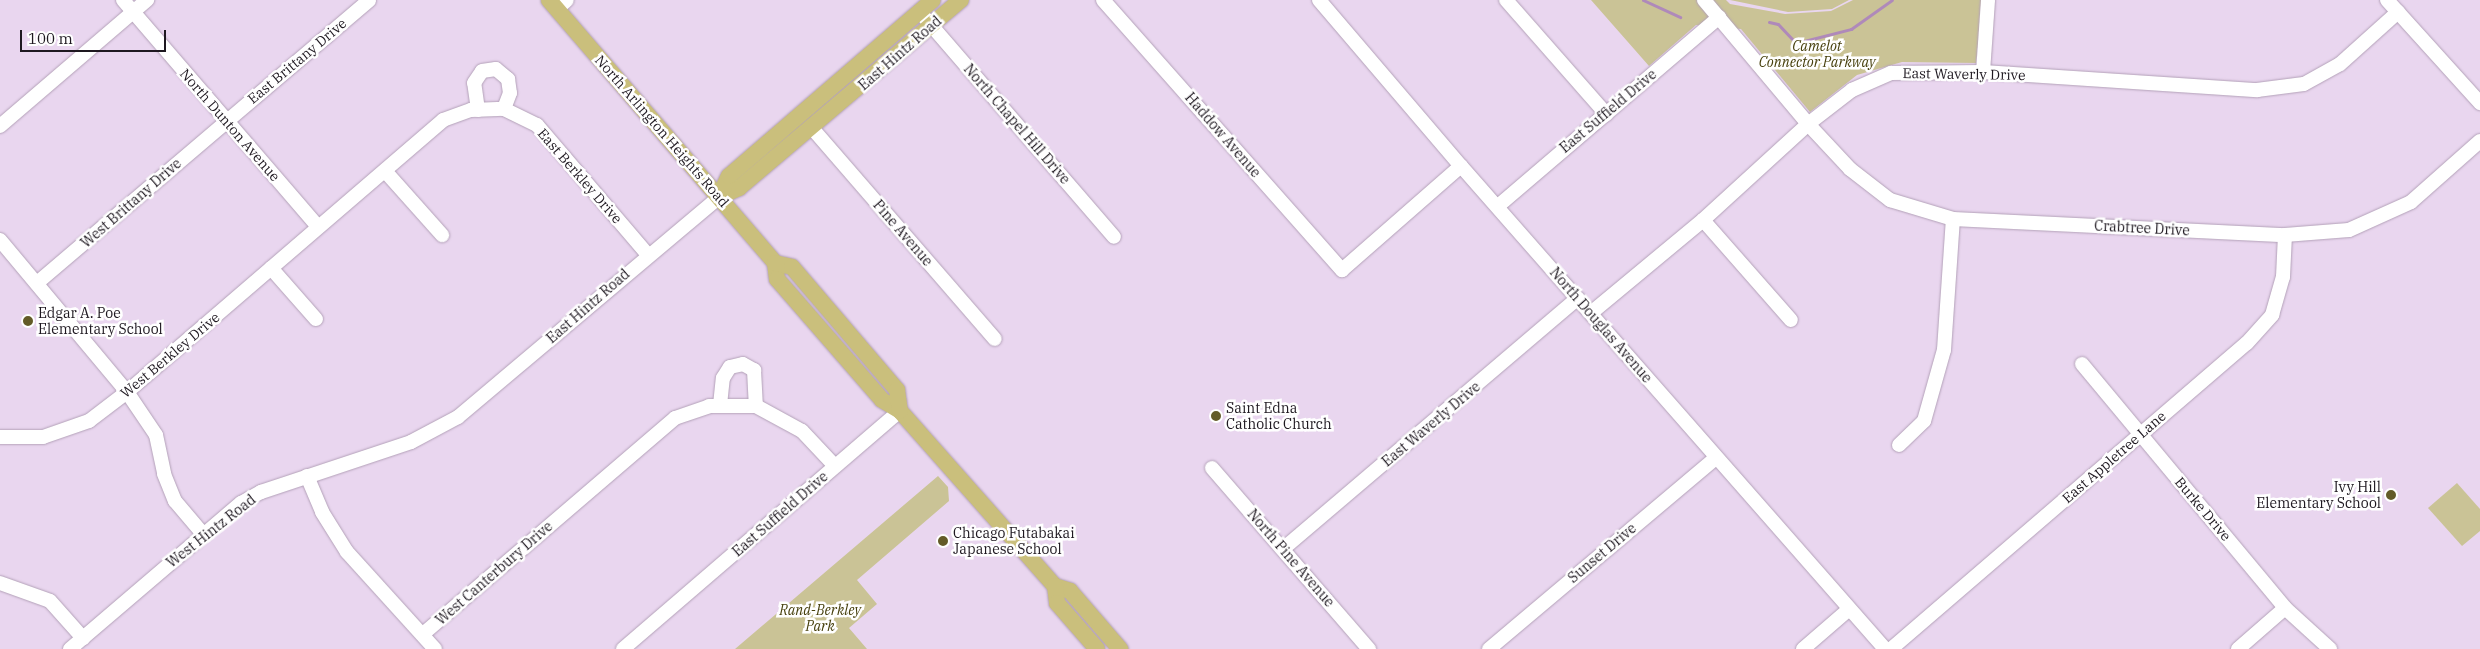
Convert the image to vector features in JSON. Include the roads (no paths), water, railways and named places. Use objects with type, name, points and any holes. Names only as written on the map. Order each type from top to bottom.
[{"type":"main road","name":"East Hintz Road","points":[[719,197],[730,176],[933,0]]},
{"type":"main road","name":"East Hintz Road","points":[[719,197],[739,188],[961,0]]},
{"type":"main road","name":"North Arlington Heights Road","points":[[558,3],[775,263],[777,279],[882,400],[900,411],[1055,586],[1070,591],[1120,649]]},
{"type":"main road","name":"North Arlington Heights Road","points":[[1055,586],[1057,603],[1097,649]]},
{"type":"street","name":"North Dunton Avenue","points":[[123,0],[318,227]]},
{"type":"street","points":[[0,126],[147,0]]},
{"type":"street","name":"East Brittany Drive","points":[[226,122],[369,0]]},
{"type":"street","name":"Haddow Avenue","points":[[1104,0],[1342,270],[1460,166]]},
{"type":"street","name":"North Douglas Avenue","points":[[1320,0],[1460,166],[1498,206],[1715,459],[1848,610],[1885,649]]},
{"type":"street","points":[[1506,0],[1606,114]]},
{"type":"street","name":"Crabtree Drive","points":[[1704,0],[1808,124],[1850,169],[1890,200],[1953,218],[2285,235],[2349,230],[2411,202],[2480,141]]},
{"type":"street","points":[[1983,72],[1988,0]]},
{"type":"street","points":[[2387,0],[2480,103]]},
{"type":"street","name":"North Chapel Hill Drive","points":[[919,12],[1114,237]]},
{"type":"street","name":"East Waverly Drive","points":[[1591,313],[1704,220],[1808,124],[1852,90],[1891,73],[1983,72],[2257,90],[2304,84],[2340,64],[2398,12]]},
{"type":"street","name":"East Suffield Drive","points":[[1498,206],[1719,17]]},
{"type":"street","points":[[478,110],[474,83],[482,71],[496,69],[508,79],[510,93],[504,109]]},
{"type":"street","name":"East Berkley Drive","points":[[318,227],[385,172],[443,120],[478,110],[504,109],[537,125],[648,255]]},
{"type":"street","name":"West Brittany Drive","points":[[37,283],[226,122]]},
{"type":"street","name":"Pine Avenue","points":[[812,128],[994,339]]},
{"type":"street","points":[[385,172],[442,235]]},
{"type":"street","name":"East Hintz Road","points":[[458,417],[719,197]]},
{"type":"street","points":[[1899,445],[1924,421],[1944,350],[1953,218]]},
{"type":"street","points":[[1704,220],[1790,320]]},
{"type":"street","name":"West Berkley Drive","points":[[0,437],[43,437],[89,421],[127,392],[318,227]]},
{"type":"street","name":"East Appletree Lane","points":[[1891,649],[2247,343],[2272,315],[2283,277],[2285,235]]},
{"type":"street","points":[[0,240],[127,392],[156,435],[164,474],[175,501],[203,534]]},
{"type":"street","points":[[271,268],[316,319]]},
{"type":"street","name":"East Waverly Drive","points":[[1284,549],[1578,298]]},
{"type":"street","points":[[720,406],[723,378],[730,367],[743,364],[754,370],[756,406],[802,432],[835,466]]},
{"type":"street","name":"Burke Drive","points":[[2082,364],[2285,608],[2330,649]]},
{"type":"street","name":"West Canterbury Drive","points":[[422,634],[675,418],[708,406],[756,406]]},
{"type":"street","name":"East Suffield Drive","points":[[623,649],[900,411]]},
{"type":"street","name":"West Hintz Road","points":[[70,649],[241,503],[261,492],[411,442],[458,417]]},
{"type":"street","name":"Sunset Drive","points":[[1489,649],[1715,459]]},
{"type":"street","name":"North Pine Avenue","points":[[1212,468],[1369,649]]},
{"type":"street","points":[[307,476],[322,512],[347,552],[435,649]]},
{"type":"street","points":[[0,583],[50,601],[83,638]]},
{"type":"street","points":[[2238,649],[2285,608]]},
{"type":"street","points":[[1803,649],[1848,610]]},
{"type":"waterway","points":[[1643,0],[1680,17]]},
{"type":"waterway","points":[[1769,22],[1778,24],[1793,40],[1804,41],[1851,29],[1892,0]]},
{"type":"place","name":"Edgar A. Poe Elementary School","points":[[28,321]]},
{"type":"place","name":"Saint Edna Catholic Church","points":[[1216,416]]},
{"type":"place","name":"Ivy Hill Elementary School","points":[[2391,495]]},
{"type":"place","name":"Chicago Futabakai Japanese School","points":[[943,541]]},
{"type":"park label","name":"Camelot Connector Parkway","points":[[1817,54]]},
{"type":"park label","name":"Rand-Berkley Park","points":[[820,618]]}]
